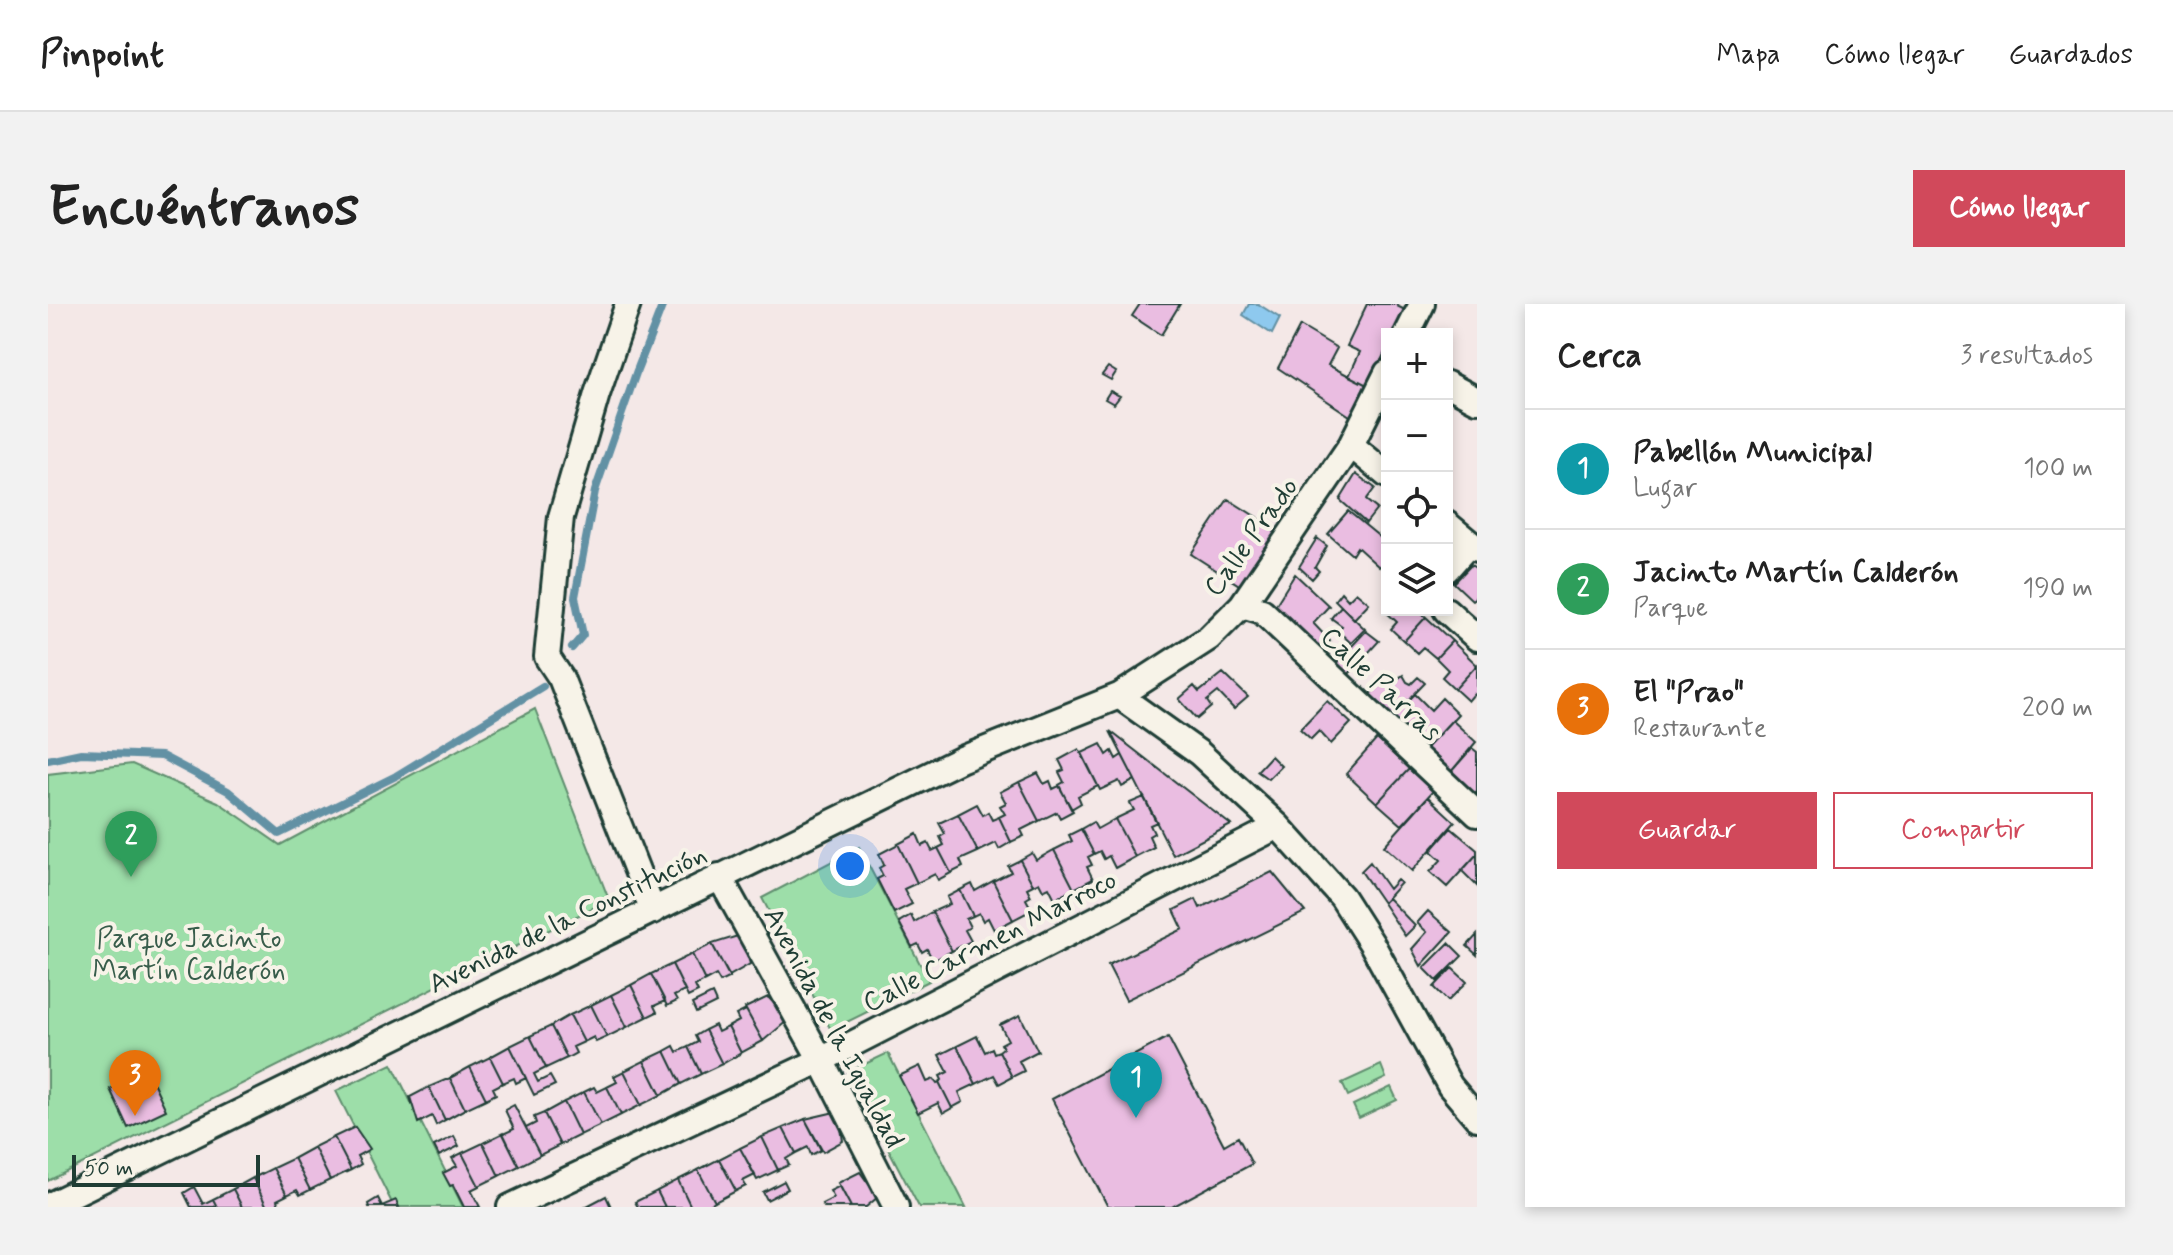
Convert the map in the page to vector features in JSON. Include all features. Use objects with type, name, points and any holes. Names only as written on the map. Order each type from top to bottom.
[{"type":"street","points":[[628,304],[597,394],[561,517],[547,657],[561,678],[653,911]]},
{"type":"street","points":[[1410,328],[1422,304]]},
{"type":"street","name":"Calle Prado","points":[[1119,696],[1209,638],[1242,605],[1351,445],[1381,385]]},
{"type":"street","points":[[1453,387],[1477,400]]},
{"type":"street","points":[[1351,445],[1383,472]]},
{"type":"street","points":[[1453,529],[1473,546],[1453,564]]},
{"type":"street","name":"Calle Parras","points":[[1242,605],[1262,611],[1477,814]]},
{"type":"street","points":[[1453,616],[1477,638]]},
{"type":"street","points":[[1119,696],[1199,753],[1278,826],[1342,897],[1372,944],[1450,1086],[1477,1118]]},
{"type":"street","name":"Avenida de la Constitución","points":[[48,1206],[962,759],[1119,696]]},
{"type":"street","name":"Calle Carmen Marroco","points":[[510,1207],[821,1060],[1278,826]]},
{"type":"street","name":"Avenida de la Igualdad","points":[[719,876],[821,1060],[896,1207]]},
{"type":"green space","name":"Parque Jacinto Martín Calderón","points":[[535,709],[609,900],[48,1181],[48,774],[132,764],[218,802],[280,845]]},
{"type":"green space","points":[[859,847],[929,981],[831,1030],[762,898]]},
{"type":"green space","points":[[888,1053],[966,1207],[919,1207],[848,1072]]},
{"type":"green space","points":[[392,1064],[463,1207],[394,1207],[336,1091]]},
{"type":"green space","points":[[1381,1065],[1386,1078],[1348,1096],[1342,1083]]},
{"type":"green space","points":[[1391,1087],[1397,1100],[1359,1118],[1353,1105]]},
{"type":"water","points":[[1249,304],[1258,304],[1280,318],[1272,334],[1243,315]]},
{"type":"building","points":[[1140,304],[1180,304],[1161,335],[1132,316]]},
{"type":"building","points":[[1367,304],[1398,304],[1405,310],[1397,328],[1381,328],[1381,361],[1369,386],[1349,376],[1360,352],[1347,346]]},
{"type":"building","points":[[1300,326],[1337,348],[1328,365],[1369,386],[1353,418],[1278,368]]},
{"type":"building","points":[[1108,367],[1116,372],[1111,380],[1102,375]]},
{"type":"building","points":[[1110,391],[1120,396],[1114,404],[1105,399]]},
{"type":"building","points":[[1356,474],[1375,488],[1366,500],[1377,509],[1366,523],[1340,500]]},
{"type":"building","points":[[1228,499],[1280,532],[1244,588],[1191,554]]},
{"type":"building","points":[[1348,511],[1381,538],[1381,564],[1379,567],[1357,547],[1352,555],[1328,534]]},
{"type":"building","points":[[1317,538],[1327,546],[1315,567],[1319,571],[1312,579],[1299,567]]},
{"type":"building","points":[[1471,565],[1477,569],[1477,596],[1472,600],[1454,583]]},
{"type":"building","points":[[1295,574],[1329,606],[1313,623],[1330,641],[1322,651],[1275,606]]},
{"type":"building","points":[[1341,592],[1348,600],[1356,592],[1369,603],[1354,619],[1335,600]]},
{"type":"building","points":[[1341,606],[1365,629],[1351,643],[1338,631],[1342,626],[1331,618]]},
{"type":"building","points":[[1390,616],[1426,617],[1404,641],[1391,629],[1397,622]]},
{"type":"building","points":[[1426,617],[1452,641],[1436,658],[1423,647],[1417,653],[1404,641]]},
{"type":"building","points":[[1366,631],[1379,641],[1348,675],[1336,663]]},
{"type":"building","points":[[1452,641],[1477,665],[1455,689],[1442,677],[1448,670],[1436,658]]},
{"type":"building","points":[[1477,665],[1477,697],[1474,694],[1468,701],[1455,689]]},
{"type":"building","points":[[1223,673],[1248,697],[1234,709],[1218,692],[1207,701],[1211,707],[1197,719],[1179,699],[1194,686],[1199,692]]},
{"type":"building","points":[[1389,674],[1396,680],[1403,675],[1411,684],[1418,677],[1425,683],[1392,717],[1369,695]]},
{"type":"building","points":[[1415,694],[1431,710],[1442,698],[1458,714],[1425,749],[1392,717]]},
{"type":"building","points":[[1327,701],[1351,723],[1331,744],[1319,731],[1311,739],[1300,729]]},
{"type":"building","points":[[1452,720],[1476,742],[1450,773],[1425,749]]},
{"type":"building","points":[[1110,731],[1213,811],[1231,825],[1173,855]]},
{"type":"building","points":[[1377,739],[1409,769],[1377,803],[1346,774]]},
{"type":"building","points":[[1101,744],[1107,755],[1112,751],[1116,759],[1122,755],[1135,780],[1122,787],[1119,781],[1100,790],[1082,753]]},
{"type":"building","points":[[1472,748],[1477,752],[1477,798],[1450,773]]},
{"type":"building","points":[[1079,749],[1098,786],[1078,796],[1081,803],[1071,809],[1059,785],[1064,782],[1059,772],[1064,770],[1059,760]]},
{"type":"building","points":[[1271,756],[1281,766],[1268,779],[1257,771]]},
{"type":"building","points":[[1409,769],[1433,791],[1402,825],[1377,803]]},
{"type":"building","points":[[1038,773],[1044,784],[1050,781],[1053,789],[1059,786],[1073,811],[1060,818],[1057,812],[1039,821],[1019,782]]},
{"type":"building","points":[[1019,782],[1039,821],[1021,830],[1024,836],[1011,842],[999,817],[1005,814],[1000,806],[1006,803],[1000,792]]},
{"type":"building","points":[[1144,797],[1157,822],[1150,825],[1154,833],[1149,836],[1154,847],[1135,857],[1115,819],[1134,810],[1130,803]]},
{"type":"building","points":[[1428,797],[1455,822],[1412,871],[1384,846]]},
{"type":"building","points":[[977,804],[983,815],[988,812],[992,820],[999,817],[1011,842],[999,849],[996,843],[978,852],[958,814]]},
{"type":"building","points":[[958,814],[978,852],[960,860],[963,867],[951,873],[938,848],[944,845],[940,837],[945,834],[939,823]]},
{"type":"building","points":[[1115,819],[1135,857],[1115,868],[1109,856],[1104,859],[1100,851],[1094,854],[1081,829],[1093,822],[1097,829]]},
{"type":"building","points":[[1451,828],[1477,850],[1477,854],[1447,887],[1430,872],[1441,860],[1431,851]]},
{"type":"building","points":[[1081,829],[1094,854],[1088,857],[1092,865],[1087,867],[1093,879],[1074,889],[1054,850],[1072,841],[1069,835]]},
{"type":"building","points":[[917,834],[922,846],[928,843],[932,851],[938,848],[951,873],[938,880],[935,874],[917,883],[898,844]]},
{"type":"building","points":[[898,844],[917,883],[904,889],[912,904],[894,913],[877,879],[883,876],[879,868],[884,865],[879,854]]},
{"type":"building","points":[[1054,850],[1074,889],[1055,899],[1049,887],[1043,890],[1039,882],[1033,885],[1020,860],[1032,853],[1036,860]]},
{"type":"building","points":[[1477,854],[1477,886],[1462,871]]},
{"type":"building","points":[[1020,860],[1033,885],[1027,888],[1031,896],[1026,899],[1032,910],[1013,920],[993,881],[1011,872],[1008,866]]},
{"type":"building","points":[[1370,862],[1389,889],[1397,880],[1401,883],[1383,903],[1361,871]]},
{"type":"building","points":[[1272,872],[1305,912],[1126,1000],[1108,965],[1183,929],[1174,910],[1196,899],[1200,908]]},
{"type":"building","points":[[993,881],[1013,920],[994,930],[988,918],[983,921],[979,913],[973,916],[960,890],[972,884],[975,891]]},
{"type":"building","points":[[960,890],[973,916],[966,919],[970,927],[965,930],[971,941],[952,951],[932,912],[950,904],[947,897]]},
{"type":"building","points":[[1388,898],[1415,926],[1405,936],[1383,903]]},
{"type":"building","points":[[1428,911],[1452,932],[1421,966],[1412,949],[1427,932],[1417,923]]},
{"type":"building","points":[[932,912],[952,951],[933,961],[927,949],[922,952],[918,944],[912,947],[899,922],[911,915],[914,922]]},
{"type":"building","points":[[741,935],[750,964],[729,976],[712,944]]},
{"type":"building","points":[[1477,935],[1477,955],[1467,946]]},
{"type":"building","points":[[1449,943],[1462,956],[1437,981],[1424,968]]},
{"type":"building","points":[[712,944],[730,977],[720,982],[716,975],[705,981],[692,954]]},
{"type":"building","points":[[692,954],[705,981],[695,986],[698,992],[688,997],[672,964]]},
{"type":"building","points":[[672,964],[685,991],[674,996],[677,1001],[667,1006],[651,974]]},
{"type":"building","points":[[1452,968],[1467,982],[1448,1001],[1434,987]]},
{"type":"building","points":[[651,974],[665,1001],[654,1006],[657,1012],[647,1017],[631,985]]},
{"type":"building","points":[[631,985],[647,1017],[627,1027],[611,995]]},
{"type":"building","points":[[712,994],[716,1003],[696,1013],[692,1004]]},
{"type":"building","points":[[611,995],[627,1027],[607,1037],[591,1005]]},
{"type":"building","points":[[768,997],[787,1021],[763,1041],[745,1008]]},
{"type":"building","points":[[591,1005],[607,1037],[596,1042],[594,1037],[584,1042],[570,1015]]},
{"type":"building","points":[[746,1010],[763,1041],[741,1053],[728,1027],[739,1021],[736,1015]]},
{"type":"building","points":[[570,1015],[584,1042],[573,1047],[576,1053],[567,1058],[551,1026]]},
{"type":"building","points":[[1020,1015],[1038,1051],[1019,1061],[1024,1071],[1012,1077],[999,1051],[1003,1048],[1001,1044],[1008,1040],[1000,1025]]},
{"type":"building","points":[[715,1025],[718,1032],[728,1027],[741,1053],[722,1064],[705,1030]]},
{"type":"building","points":[[551,1026],[567,1058],[546,1068],[530,1036]]},
{"type":"building","points":[[705,1030],[722,1064],[701,1074],[688,1047],[698,1042],[695,1036]]},
{"type":"building","points":[[530,1036],[546,1068],[534,1074],[538,1082],[550,1076],[555,1085],[534,1095],[510,1046]]},
{"type":"building","points":[[977,1036],[985,1052],[992,1048],[994,1053],[999,1051],[1012,1077],[999,1084],[994,1075],[976,1084],[957,1046]]},
{"type":"building","points":[[1168,1037],[1224,1145],[1238,1137],[1252,1164],[1172,1207],[1108,1207],[1052,1099]]},
{"type":"building","points":[[510,1046],[526,1078],[516,1083],[514,1078],[503,1083],[490,1057]]},
{"type":"building","points":[[674,1046],[677,1052],[688,1047],[701,1074],[681,1084],[665,1051]]},
{"type":"building","points":[[957,1046],[976,1084],[959,1092],[963,1102],[952,1108],[939,1082],[942,1080],[940,1076],[948,1072],[939,1055]]},
{"type":"building","points":[[665,1051],[681,1084],[661,1095],[644,1061]]},
{"type":"building","points":[[490,1057],[503,1083],[493,1088],[496,1094],[486,1099],[470,1067]]},
{"type":"building","points":[[644,1061],[661,1095],[641,1105],[624,1071]]},
{"type":"building","points":[[920,1066],[927,1082],[934,1079],[939,1082],[952,1108],[943,1113],[938,1103],[918,1113],[899,1076]]},
{"type":"building","points":[[470,1067],[486,1099],[465,1109],[450,1078]]},
{"type":"building","points":[[148,1071],[166,1110],[128,1128],[110,1089]]},
{"type":"building","points":[[624,1071],[641,1105],[621,1115],[607,1087],[617,1082],[614,1076]]},
{"type":"building","points":[[450,1078],[465,1109],[445,1120],[429,1087]]},
{"type":"building","points":[[429,1087],[445,1120],[436,1125],[432,1116],[418,1123],[410,1097]]},
{"type":"building","points":[[594,1087],[597,1092],[607,1087],[621,1115],[601,1125],[584,1092]]},
{"type":"building","points":[[584,1092],[601,1125],[580,1135],[564,1102]]},
{"type":"building","points":[[564,1102],[580,1135],[560,1145],[544,1113]]},
{"type":"building","points":[[514,1105],[540,1155],[519,1166],[503,1134],[514,1129],[505,1110]]},
{"type":"building","points":[[835,1112],[837,1121],[840,1121],[843,1141],[823,1152],[805,1119]]},
{"type":"building","points":[[544,1113],[560,1145],[540,1155],[526,1128],[536,1123],[534,1117]]},
{"type":"building","points":[[805,1119],[821,1150],[811,1155],[808,1147],[796,1153],[783,1128]]},
{"type":"building","points":[[355,1127],[370,1149],[357,1156],[361,1164],[351,1170],[334,1137]]},
{"type":"building","points":[[783,1128],[796,1153],[786,1159],[789,1165],[778,1170],[762,1137]]},
{"type":"building","points":[[503,1133],[519,1166],[499,1176],[483,1143]]},
{"type":"building","points":[[454,1136],[459,1146],[439,1156],[434,1146]]},
{"type":"building","points":[[334,1137],[351,1170],[330,1180],[314,1147]]},
{"type":"building","points":[[762,1137],[778,1170],[757,1180],[740,1148]]},
{"type":"building","points":[[483,1143],[499,1176],[479,1186],[462,1153]]},
{"type":"building","points":[[314,1147],[330,1180],[310,1190],[294,1158]]},
{"type":"building","points":[[740,1148],[755,1175],[743,1181],[746,1186],[736,1191],[719,1159]]},
{"type":"building","points":[[462,1153],[479,1186],[471,1190],[480,1207],[464,1207],[443,1173],[457,1166],[452,1158]]},
{"type":"building","points":[[294,1158],[310,1190],[300,1195],[297,1190],[287,1195],[273,1168]]},
{"type":"building","points":[[719,1159],[736,1191],[715,1202],[698,1170]]},
{"type":"building","points":[[273,1168],[287,1195],[277,1200],[279,1205],[267,1207],[253,1178]]},
{"type":"building","points":[[698,1170],[715,1202],[706,1207],[691,1207],[678,1180]]},
{"type":"building","points":[[860,1172],[878,1197],[866,1207],[851,1207],[838,1183]]},
{"type":"building","points":[[253,1178],[267,1207],[242,1207],[233,1189]]},
{"type":"building","points":[[678,1180],[691,1207],[665,1207],[657,1191]]},
{"type":"building","points":[[784,1181],[788,1189],[767,1200],[763,1192]]},
{"type":"building","points":[[840,1186],[851,1207],[824,1207],[822,1204],[834,1198],[830,1191]]},
{"type":"building","points":[[194,1187],[203,1204],[213,1199],[217,1207],[191,1207],[184,1193]]},
{"type":"building","points":[[233,1189],[242,1207],[217,1207],[213,1199]]},
{"type":"building","points":[[657,1191],[665,1207],[638,1207],[635,1202]]},
{"type":"building","points":[[606,1196],[611,1207],[585,1207]]},
{"type":"building","points":[[378,1198],[382,1206],[396,1200],[399,1207],[369,1207],[368,1204]]},
{"type":"waterway","points":[[572,648],[583,635],[575,597],[595,491],[663,304]]},
{"type":"waterway","points":[[48,760],[81,753],[162,756],[228,791],[279,834],[396,776],[543,686]]},
{"type":"place","name":"Jacinto Martín Calderón","points":[[131,877]]},
{"type":"place","name":"El \"Prao\"","points":[[135,1116]]},
{"type":"place","name":"Pabellón Municipal","points":[[1136,1118]]}]
